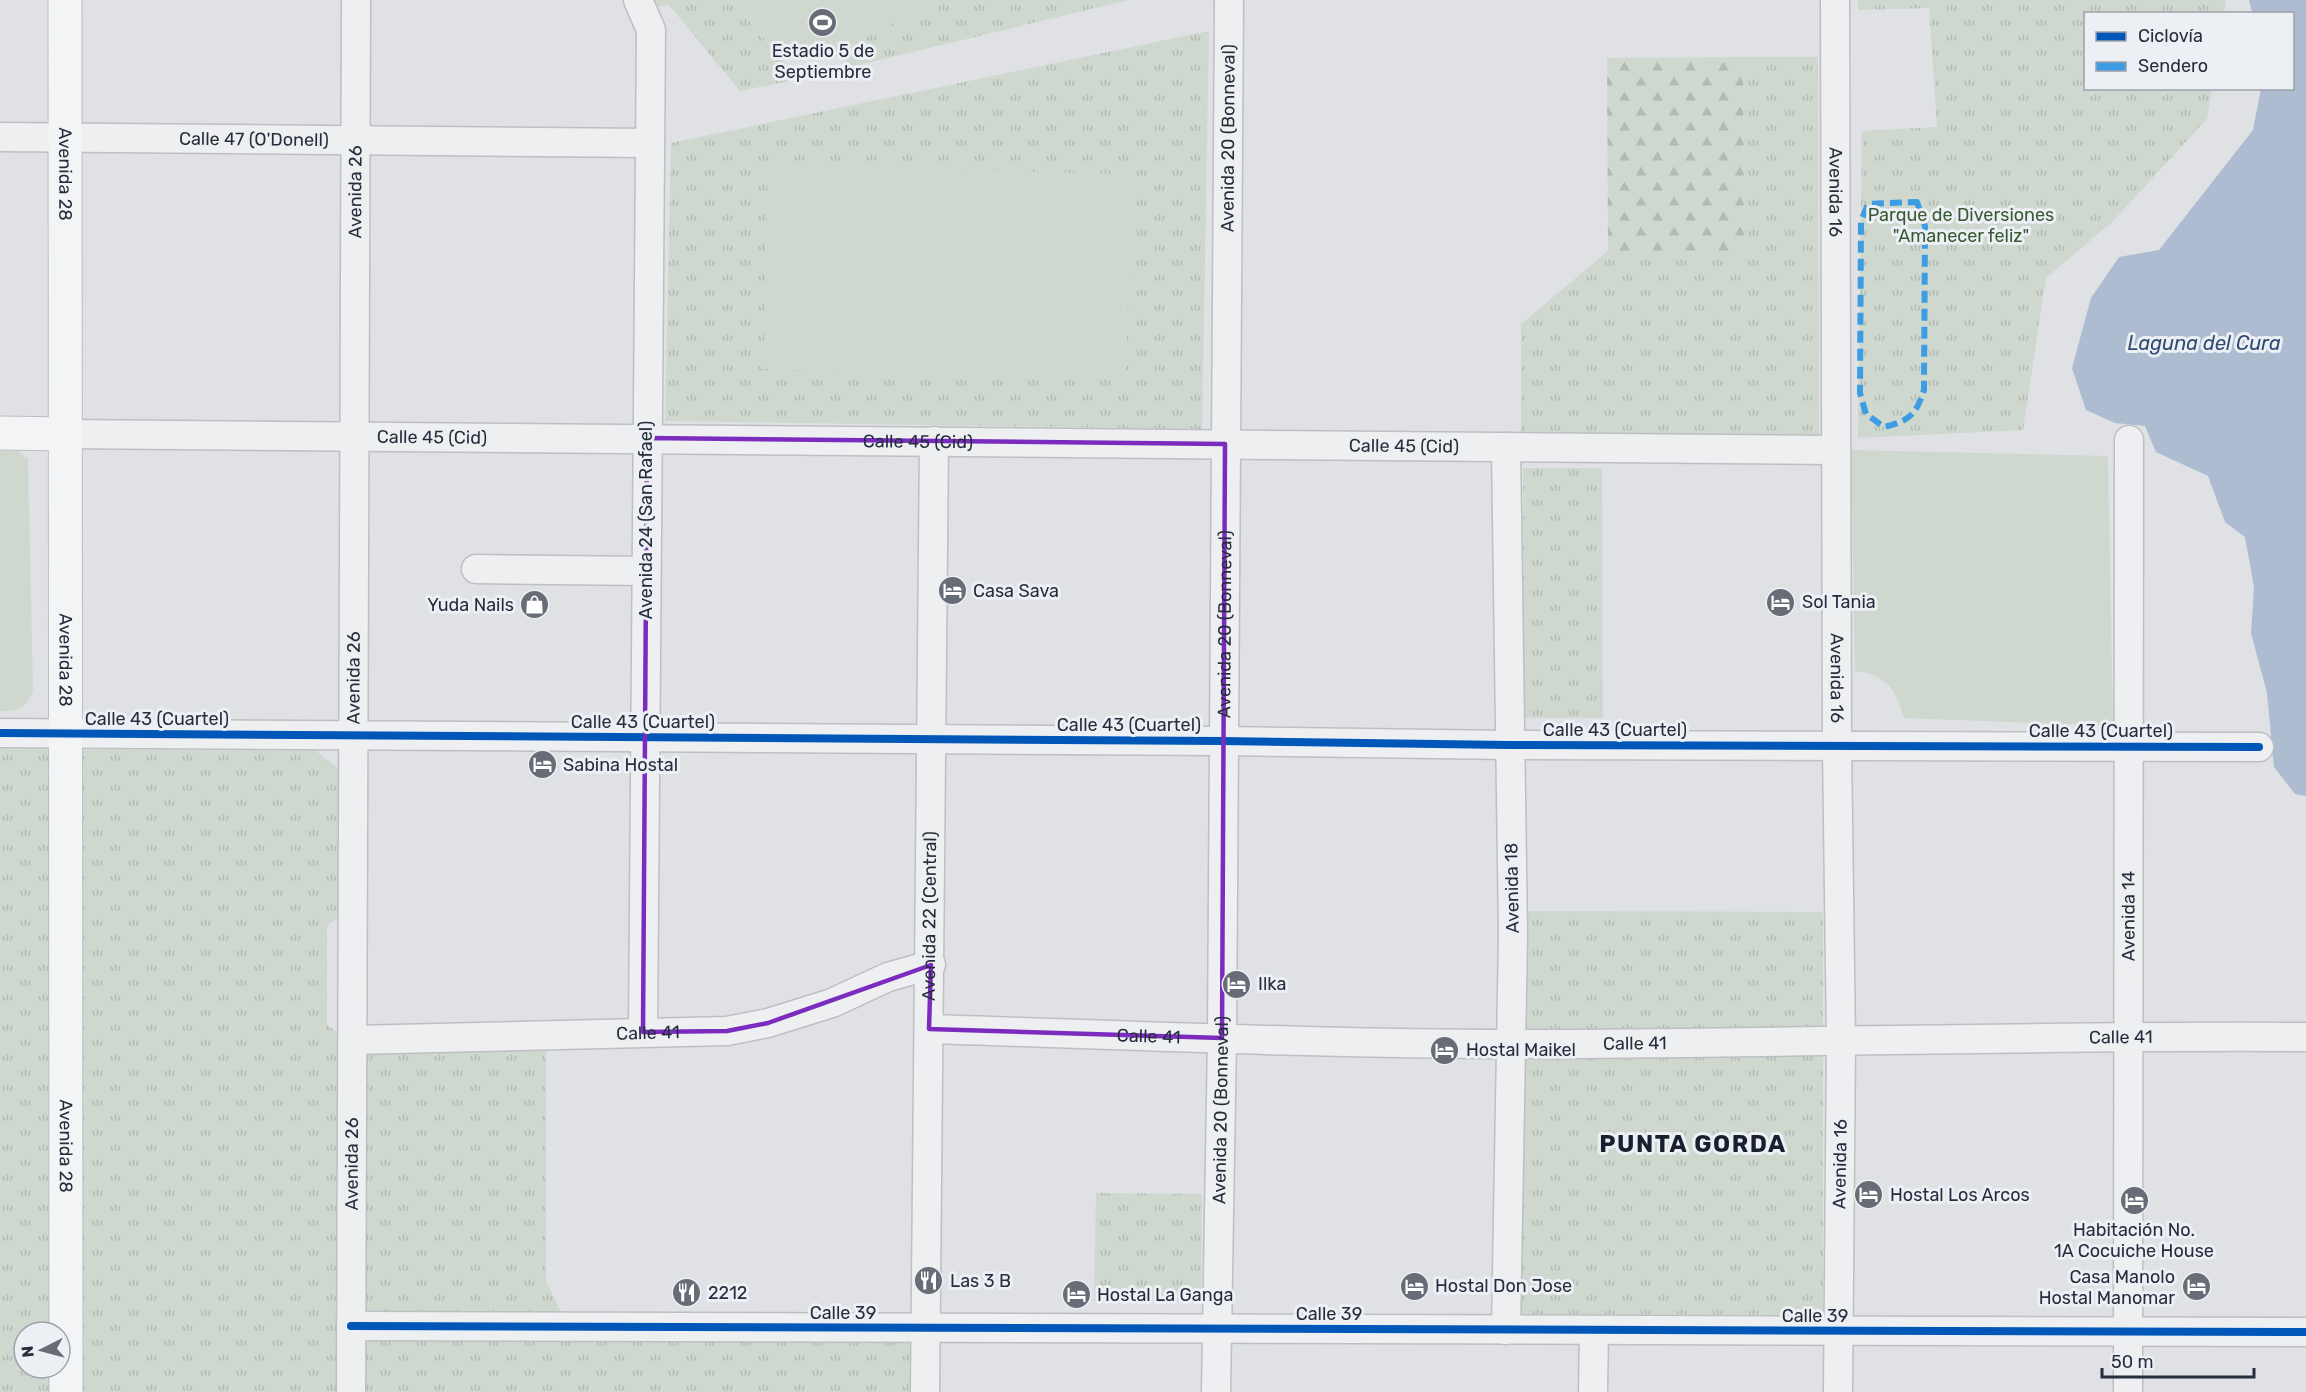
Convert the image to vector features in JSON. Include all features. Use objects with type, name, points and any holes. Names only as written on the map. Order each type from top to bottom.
[{"type":"main road","name":"Avenida 28","points":[[65,0],[67,137],[66,1392]]},
{"type":"main road","name":"Calle 45 (Cid)","points":[[0,433],[66,434]]},
{"type":"street","name":"Avenida 26","points":[[351,1392],[356,0]]},
{"type":"street","name":"Avenida 20 (Bonneval)","points":[[1216,1392],[1222,1038],[1222,741],[1229,0]]},
{"type":"street","name":"Avenida 16","points":[[1835,0],[1837,744],[1841,1042],[1838,1392]]},
{"type":"street","name":"Avenida 24 (San Rafael)","points":[[641,5],[651,30],[643,1032]]},
{"type":"street","name":"Calle 47 (O'Donell)","points":[[0,137],[650,143]]},
{"type":"street","name":"Calle 45 (Cid)","points":[[66,434],[1836,450]]},
{"type":"street","name":"Avenida 14","points":[[2128,1392],[2129,440]]},
{"type":"street","name":"Avenida 22 (Central)","points":[[925,1392],[928,1029],[931,965],[934,441]]},
{"type":"street","name":"Avenida 18","points":[[1506,447],[1513,935],[1506,1330]]},
{"type":"street","points":[[476,569],[646,571]]},
{"type":"street","name":"Calle 43 (Cuartel)","points":[[0,734],[1222,741],[1509,746],[1837,744],[2259,747]]},
{"type":"street","name":"Calle 41","points":[[354,1040],[727,1031],[768,1023],[832,1003],[888,977],[931,965]]},
{"type":"street","name":"Calle 41","points":[[928,1029],[1512,1044],[1841,1042],[2128,1035],[2306,1036]]},
{"type":"street","name":"Calle 39","points":[[351,1326],[2306,1332]]},
{"type":"street","points":[[1593,1392],[1594,1330]]},
{"type":"highlighted area","points":[[647,438],[1225,444],[1222,1038],[929,1029],[931,965],[768,1023],[727,1031],[643,1032]]},
{"type":"green space","points":[[650,0],[731,0],[799,79],[740,91],[669,5],[656,7]]},
{"type":"green space","name":"Estadio 5 de Septiembre","points":[[731,0],[937,0],[833,55],[812,59],[790,55],[770,45]]},
{"type":"green space","points":[[937,0],[1129,0],[854,66],[833,55]]},
{"type":"green space","name":"Parque de Diversiones \"Amanecer feliz\"","points":[[1858,0],[2226,0],[2224,12],[2084,12],[2084,90],[2212,90],[2207,119],[2112,222],[2046,278],[2023,430],[1858,438],[1862,131],[1937,127],[1929,8],[1858,10]]},
{"type":"green space","points":[[1209,31],[1202,429],[665,421],[671,143]]},
{"type":"green space","points":[[1743,57],[1818,57],[1819,440],[1521,441],[1521,324],[1608,251],[1744,250]]},
{"type":"green space","points":[[1743,57],[1744,251],[1608,251],[1607,58]]},
{"type":"green space","points":[[768,165],[1131,174],[1126,378],[763,369]]},
{"type":"green space","points":[[1851,450],[2108,456],[2113,726],[1904,718],[1897,699],[1888,685],[1875,676],[1855,671]]},
{"type":"green space","points":[[0,451],[18,451],[28,459],[33,691],[21,708],[7,711],[0,711]]},
{"type":"green space","points":[[1523,468],[1602,468],[1603,718],[1524,718]]},
{"type":"green space","points":[[0,749],[316,751],[343,772],[344,913],[327,926],[327,1025],[353,1044],[546,1047],[546,1281],[571,1333],[912,1339],[912,1392],[0,1392]]},
{"type":"green space","points":[[1521,911],[1823,912],[1823,1315],[1521,1314]]},
{"type":"green space","points":[[1096,1193],[1202,1194],[1201,1302],[1094,1301]]},
{"type":"water","name":"Laguna del Cura","points":[[2249,0],[2306,0],[2306,796],[2295,794],[2274,767],[2267,693],[2251,633],[2254,587],[2245,537],[2225,522],[2208,476],[2156,452],[2145,426],[2115,423],[2086,410],[2072,368],[2091,298],[2119,257],[2159,250],[2253,130],[2261,90],[2294,90],[2294,12],[2252,12]]},
{"type":"marked path","points":[[1917,202],[1925,226],[1924,390],[1918,405],[1910,416],[1884,427],[1866,414],[1860,393],[1861,221],[1868,204],[1917,202]]},
{"type":"cycle path","points":[[0,733],[1509,745],[2259,747]]},
{"type":"cycle path","points":[[351,1326],[2306,1332]]},
{"type":"place","name":"Estadio 5 de Septiembre","points":[[823,22]]},
{"type":"place","name":"Casa Sava","points":[[952,591]]},
{"type":"place","name":"Sol Tania","points":[[1781,602]]},
{"type":"place","name":"Yuda Nails","points":[[535,605]]},
{"type":"place","name":"Sabina Hostal","points":[[542,765]]},
{"type":"place","name":"Ilka","points":[[1237,984]]},
{"type":"place","name":"Hostal Maikel","points":[[1445,1050]]},
{"type":"place","name":"Hostal Los Arcos","points":[[1869,1195]]},
{"type":"place","name":"Habitación No. 1A Cocuiche House","points":[[2134,1201]]},
{"type":"place","name":"Las 3 B","points":[[929,1281]]},
{"type":"place","name":"Hostal Don Jose","points":[[1414,1286]]},
{"type":"place","name":"Casa Manolo Hostal Manomar","points":[[2196,1287]]},
{"type":"place","name":"2212","points":[[687,1293]]},
{"type":"place","name":"Hostal La Ganga","points":[[1076,1295]]},
{"type":"district","name":"PUNTA GORDA","points":[[1693,1144]]}]
